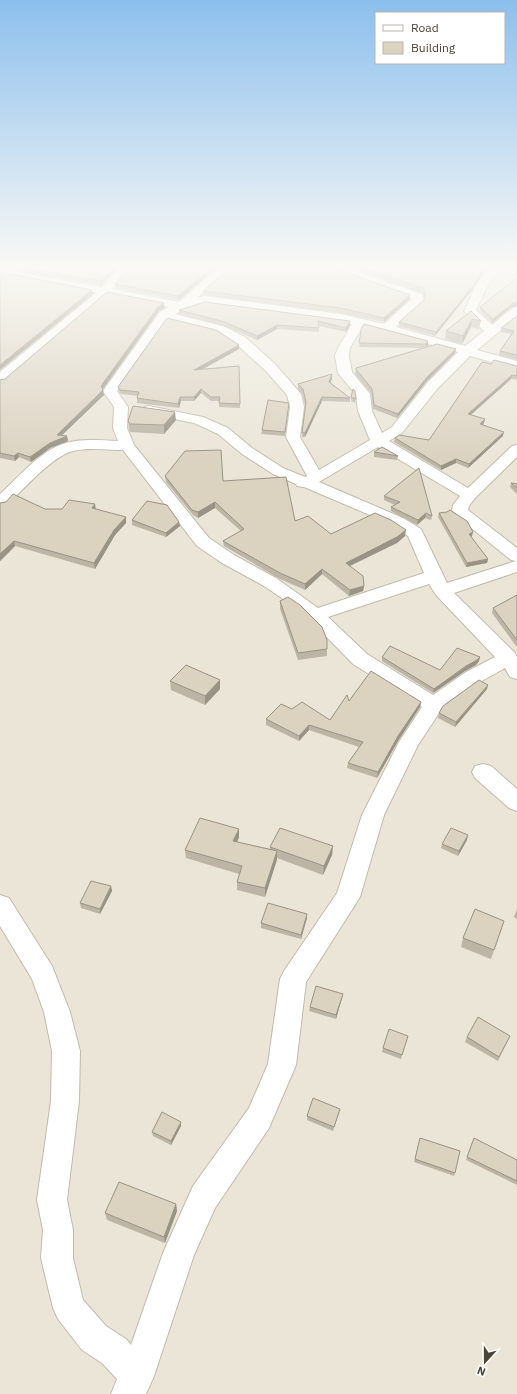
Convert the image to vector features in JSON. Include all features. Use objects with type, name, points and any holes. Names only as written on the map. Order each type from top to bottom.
[{"type":"street","points":[[0,379],[58,330]]},
{"type":"street","points":[[153,330],[110,391],[122,407],[120,428],[127,446],[203,542],[228,560],[270,582],[307,607],[360,659],[434,705]]},
{"type":"street","points":[[220,330],[240,340],[270,367],[294,394],[297,407],[293,437],[310,480]]},
{"type":"street","points":[[354,330],[344,348],[342,356],[345,373],[363,394],[365,411],[378,441],[469,496]]},
{"type":"street","points":[[393,330],[517,365]]},
{"type":"street","points":[[310,480],[398,430],[433,385],[467,351],[492,331]]},
{"type":"street","points":[[122,407],[161,412],[198,420],[223,431],[248,451],[278,471],[310,480],[397,521],[415,533],[438,584],[512,665],[473,677],[434,705],[409,742],[373,815],[348,897],[293,979],[282,1065],[259,1118],[204,1197],[180,1253],[132,1385]]},
{"type":"street","points":[[0,503],[55,454],[66,448],[83,445],[127,446]]},
{"type":"street","points":[[517,449],[469,496],[461,505],[460,511],[517,556]]},
{"type":"street","points":[[315,615],[517,566]]},
{"type":"street","points":[[483,772],[517,802]]},
{"type":"street","points":[[0,905],[43,974],[57,1012],[66,1051],[65,1101],[52,1200],[58,1230],[57,1258],[69,1308],[94,1338],[114,1351],[132,1385]]},
{"type":"shaded area","points":[[0,330],[517,330],[517,1394],[0,1394]]},
{"type":"building","points":[[0,330],[43,330],[0,365]]},
{"type":"building","points":[[62,330],[141,330],[101,386],[103,390],[57,435],[67,436],[50,443],[30,457],[18,453],[14,456],[0,453],[0,380],[5,379]]},
{"type":"building","points":[[158,330],[216,330],[239,345],[194,370],[239,366],[240,404],[219,403],[220,397],[211,397],[201,389],[194,397],[180,397],[178,404],[137,398],[139,392],[120,390],[118,387]]},
{"type":"building","points":[[243,330],[268,330],[257,336]]},
{"type":"building","points":[[387,330],[428,341],[426,344],[359,343],[360,331]]},
{"type":"building","points":[[447,330],[466,330],[463,336],[446,331]]},
{"type":"building","points":[[510,330],[517,330],[517,355],[500,351],[514,331]]},
{"type":"building","points":[[437,344],[456,349],[427,377],[398,414],[374,405],[372,389],[356,368]]},
{"type":"building","points":[[494,360],[517,366],[517,376],[512,375],[468,414],[485,419],[480,424],[504,432],[469,464],[456,459],[441,466],[395,438],[399,435],[429,440],[482,362],[491,364]]},
{"type":"building","points":[[332,374],[329,382],[350,398],[322,397],[305,433],[302,433],[306,402],[303,389],[298,384]]},
{"type":"building","points":[[353,389],[355,391],[356,399],[351,397]]},
{"type":"building","points":[[268,400],[289,403],[285,432],[262,430]]},
{"type":"building","points":[[133,406],[175,412],[164,425],[130,424],[128,421]]},
{"type":"building","points":[[382,447],[398,456],[374,452]]},
{"type":"building","points":[[221,450],[223,481],[286,477],[295,521],[308,516],[331,534],[375,513],[391,520],[406,530],[397,537],[346,563],[363,576],[364,586],[350,590],[322,569],[305,584],[280,573],[223,541],[244,529],[215,502],[198,512],[192,510],[165,476],[185,451]]},
{"type":"building","points":[[419,468],[432,516],[426,513],[418,520],[391,507],[400,502],[384,496]]},
{"type":"building","points":[[511,483],[517,484],[517,488]]},
{"type":"building","points":[[13,494],[45,509],[62,509],[69,500],[95,504],[92,508],[126,517],[114,530],[94,563],[14,541],[0,554],[0,503],[6,502]]},
{"type":"building","points":[[147,501],[167,505],[179,522],[166,533],[132,520]]},
{"type":"building","points":[[450,510],[467,521],[473,532],[469,534],[488,559],[467,563],[439,513]]},
{"type":"building","points":[[517,595],[517,640],[493,608]]},
{"type":"building","points":[[288,597],[300,605],[322,627],[327,640],[327,649],[298,653],[280,601]]},
{"type":"building","points":[[390,646],[440,670],[457,648],[480,657],[434,689],[382,657]]},
{"type":"building","points":[[186,665],[220,680],[205,696],[170,681]]},
{"type":"building","points":[[371,671],[421,702],[398,736],[378,772],[348,763],[363,742],[309,725],[299,736],[266,719],[281,704],[292,709],[302,702],[330,720],[347,695],[349,701]]},
{"type":"building","points":[[479,680],[488,685],[456,722],[439,713],[443,706]]},
{"type":"building","points":[[200,818],[239,829],[233,841],[277,851],[265,888],[237,882],[242,866],[185,850]]},
{"type":"building","points":[[280,828],[333,846],[324,866],[270,847]]},
{"type":"building","points":[[451,828],[468,835],[459,851],[442,844]]},
{"type":"building","points":[[91,881],[111,886],[100,909],[80,903]]},
{"type":"building","points":[[268,903],[307,914],[301,935],[261,923]]},
{"type":"building","points":[[475,909],[504,921],[494,950],[463,938]]},
{"type":"building","points":[[316,986],[343,994],[336,1015],[310,1007]]},
{"type":"building","points":[[478,1017],[510,1036],[499,1057],[467,1037]]},
{"type":"building","points":[[389,1029],[408,1036],[402,1055],[383,1048]]},
{"type":"building","points":[[313,1098],[340,1109],[334,1127],[307,1116]]},
{"type":"building","points":[[162,1112],[181,1122],[171,1141],[152,1132]]},
{"type":"building","points":[[420,1138],[460,1151],[455,1173],[415,1159]]},
{"type":"building","points":[[474,1138],[517,1160],[517,1181],[467,1157]]},
{"type":"building","points":[[119,1182],[176,1204],[164,1237],[105,1213]]}]
